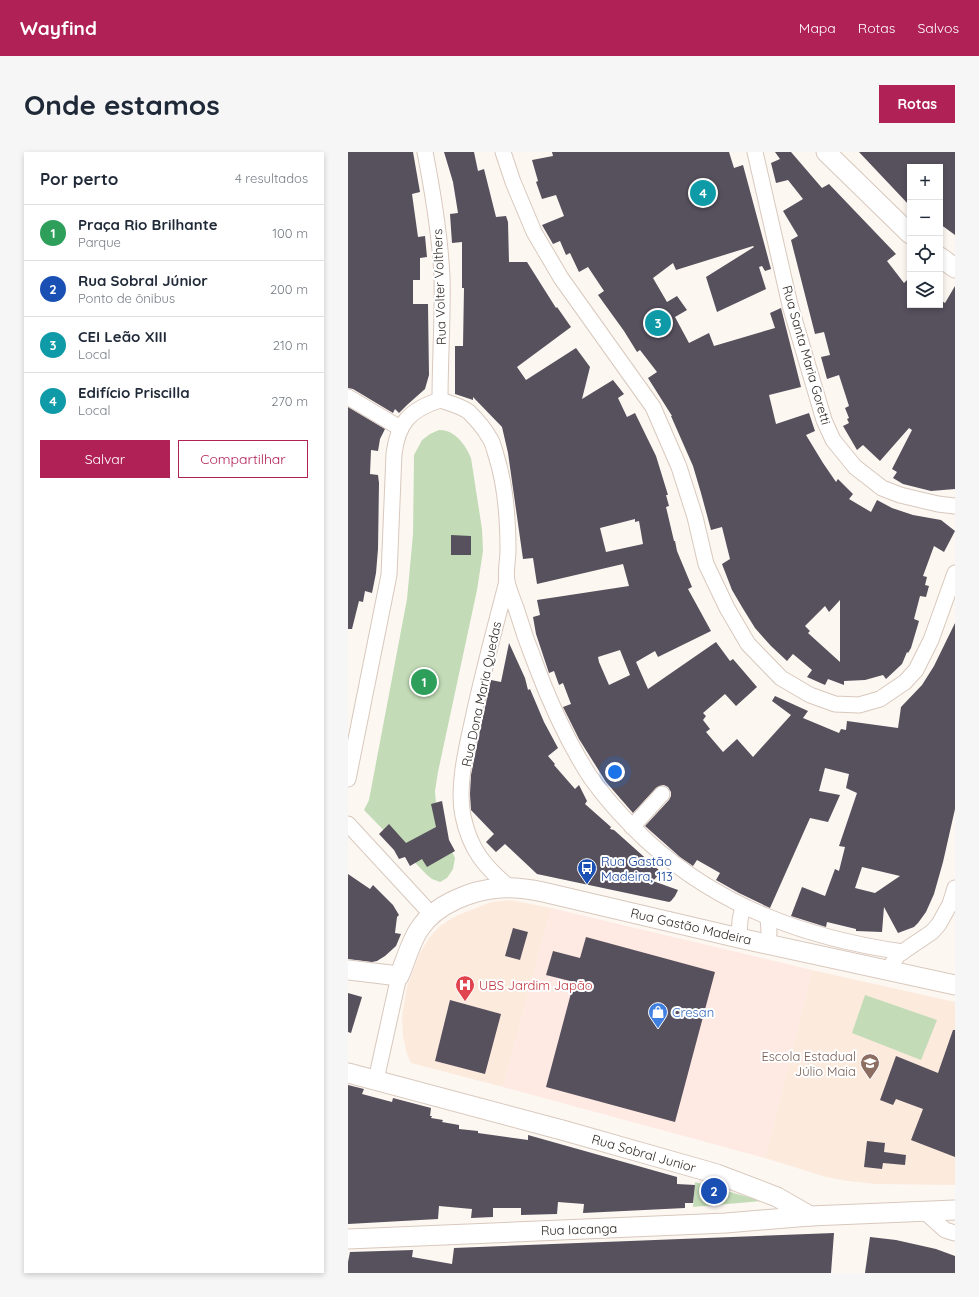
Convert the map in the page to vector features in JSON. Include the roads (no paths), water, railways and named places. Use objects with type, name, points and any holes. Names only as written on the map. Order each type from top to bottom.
[{"type":"street","name":"Rua Volter Volthers","points":[[424,152],[433,190],[442,277],[440,400]]},
{"type":"street","points":[[503,152],[513,182],[534,232],[561,278],[653,407],[679,467],[694,516],[706,564],[727,608],[748,644],[781,678],[810,695],[835,704],[859,705],[880,699],[905,682],[916,670],[931,640],[955,573]]},
{"type":"street","name":"Rua Santa Maria Goretti","points":[[755,152],[790,305],[824,420],[833,440],[855,467],[882,488],[900,495],[938,504],[955,506]]},
{"type":"street","points":[[826,152],[907,231]]},
{"type":"street","points":[[943,259],[955,268]]},
{"type":"street","points":[[348,397],[400,428]]},
{"type":"street","points":[[348,779],[389,575],[394,454],[396,441],[400,428],[416,411],[427,404],[440,400],[467,411],[490,437],[499,465],[505,493],[508,530],[507,581],[526,640],[546,694],[570,742],[590,776],[614,808],[632,827],[668,860],[707,887],[743,906],[768,917],[828,937],[871,947],[903,952]]},
{"type":"street","name":"Rua Dona Maria Quedas","points":[[507,581],[472,723],[465,757],[462,793],[463,815],[469,837],[478,857],[491,872],[510,888]]},
{"type":"street","points":[[632,827],[662,794]]},
{"type":"street","points":[[348,824],[432,914]]},
{"type":"street","name":"Rua Gastão Madeira","points":[[399,976],[419,929],[432,914],[440,908],[466,896],[482,891],[500,888],[520,888],[955,985]]},
{"type":"street","points":[[888,970],[898,955],[932,932],[939,924],[950,904],[955,888]]},
{"type":"street","points":[[739,938],[740,920],[743,906]]},
{"type":"street","points":[[768,917],[768,944]]},
{"type":"street","points":[[348,970],[399,976],[376,1080]]},
{"type":"street","name":"Rua Sobral Junior","points":[[348,1073],[562,1130],[717,1174],[777,1197],[810,1216]]},
{"type":"street","points":[[810,1216],[955,1210]]},
{"type":"street","points":[[924,1211],[945,1230],[955,1234]]},
{"type":"street","name":"Rua Iacanga","points":[[348,1239],[726,1223],[810,1216]]},
{"type":"place","name":"Edifício Priscilla","points":[[703,193]]},
{"type":"place","name":"CEI Leão XIII","points":[[658,323]]},
{"type":"place","name":"Praça Rio Brilhante","points":[[424,682]]},
{"type":"place","name":"Rua Gastão Madeira, 113","points":[[587,885]]},
{"type":"place","name":"UBS Jardim Japão","points":[[465,1002]]},
{"type":"place","name":"Cresan","points":[[658,1029]]},
{"type":"place","name":"Escola Estadual Júlio Maia","points":[[870,1080]]},
{"type":"place","name":"Rua Sobral Júnior","points":[[714,1191]]}]
